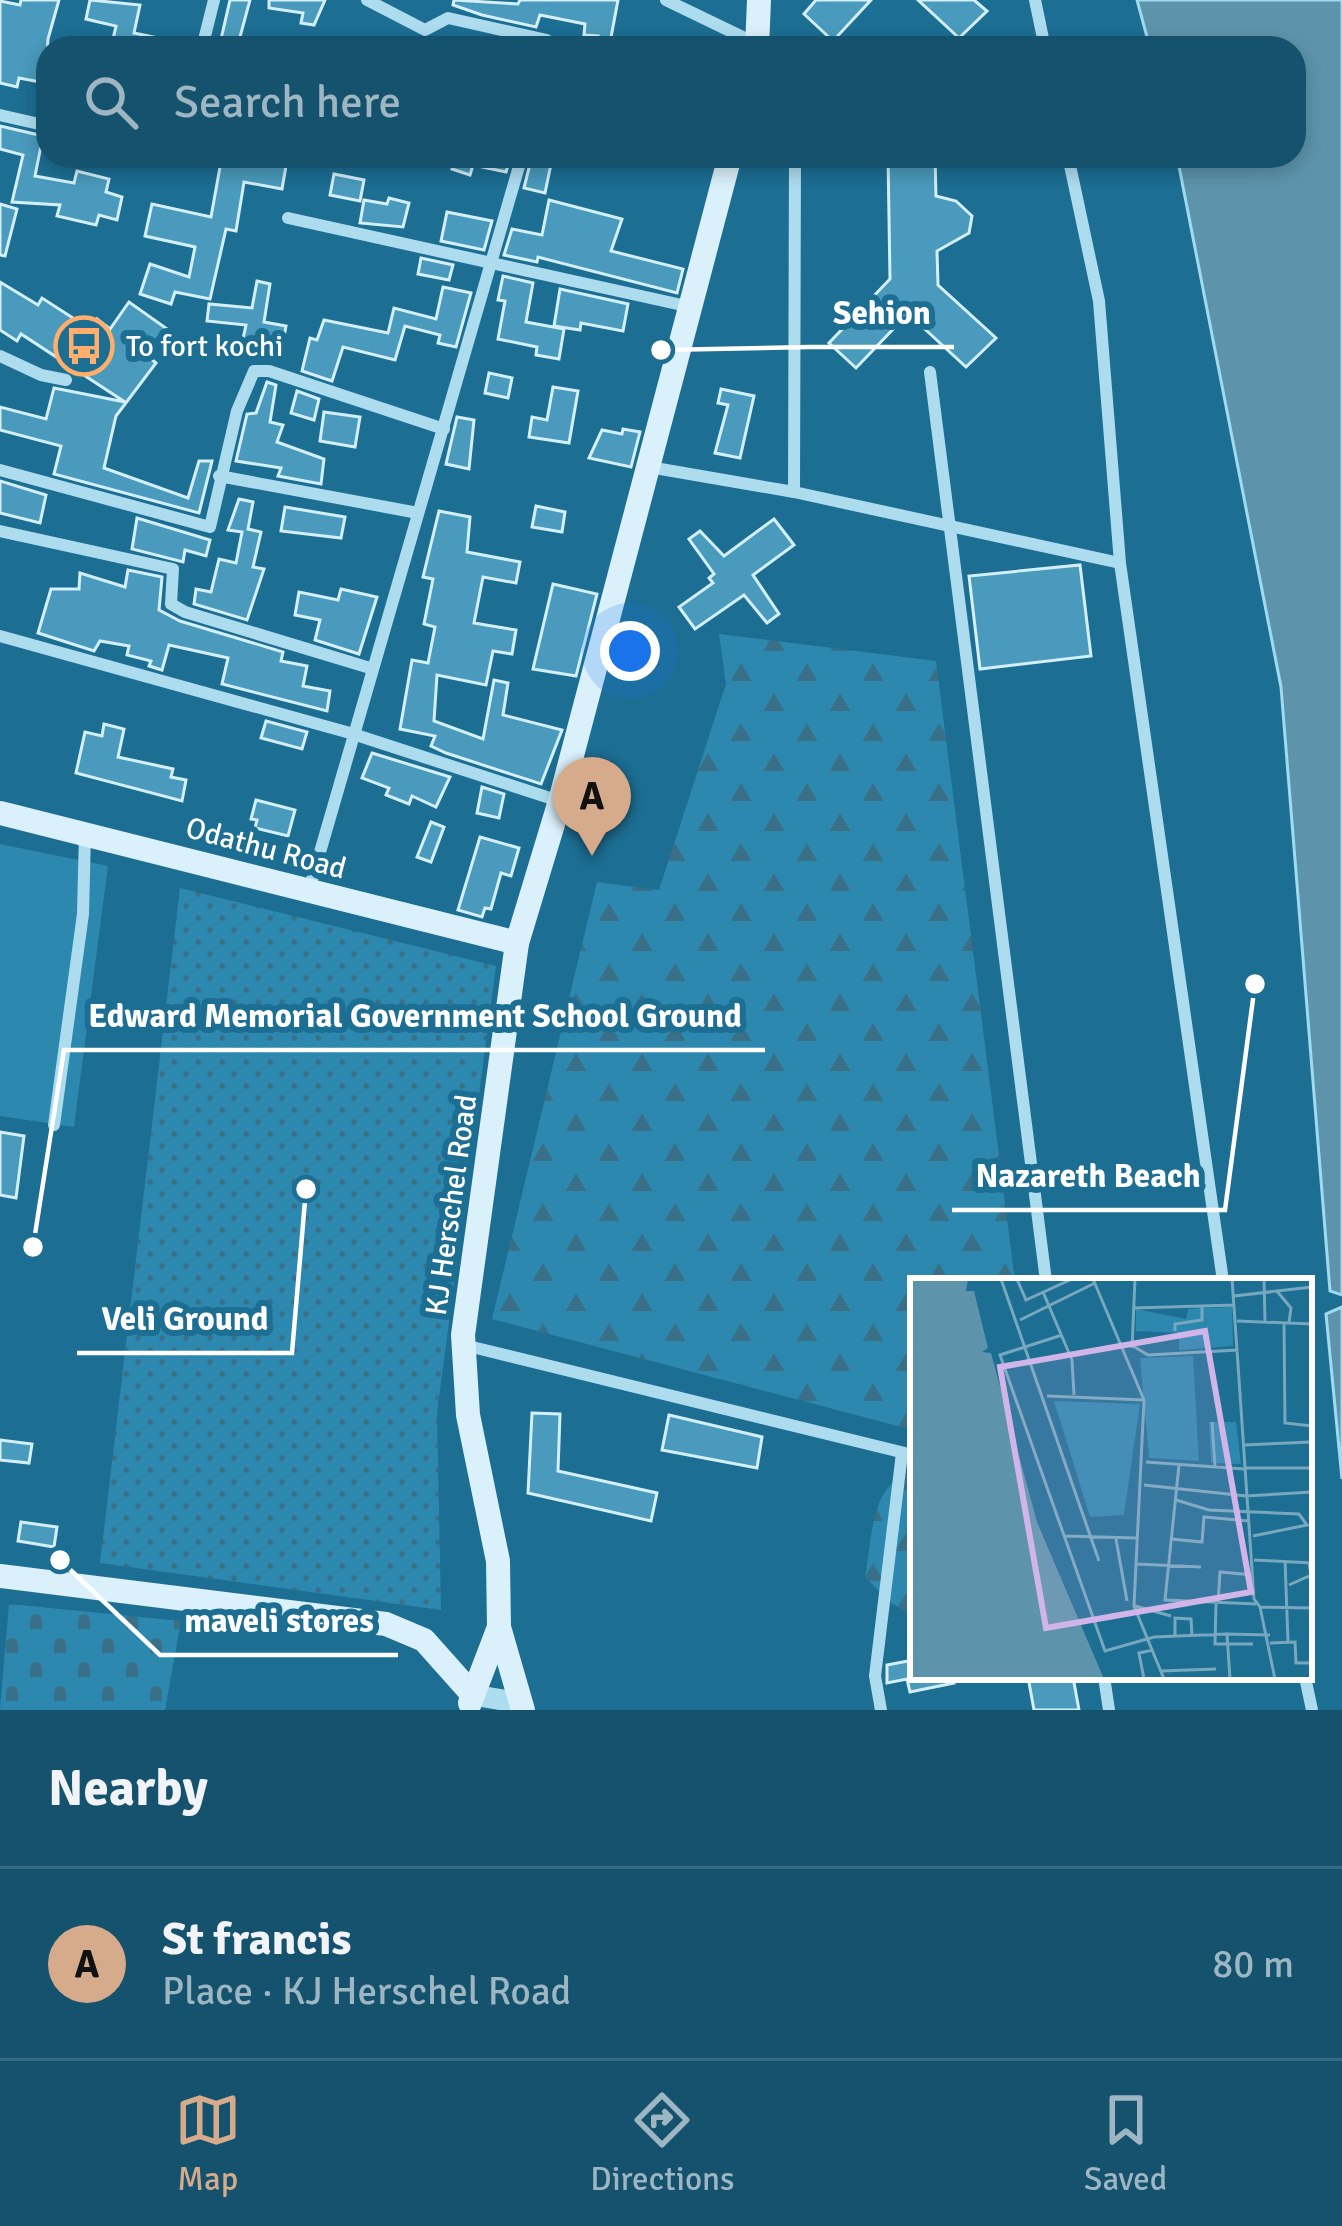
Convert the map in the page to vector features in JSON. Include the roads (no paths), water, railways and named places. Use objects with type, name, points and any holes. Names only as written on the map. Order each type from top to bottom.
[{"type":"main road","points":[[757,36],[758,0]]},
{"type":"main road","name":"KJ Herschel Road","points":[[522,1706],[499,1627],[498,1561],[468,1415],[463,1344],[517,943],[560,801],[727,168]]},
{"type":"main road","name":"Odathu Road","points":[[0,813],[517,943]]},
{"type":"main road","points":[[0,1576],[386,1624],[424,1640],[470,1702]]},
{"type":"main road","points":[[470,1702],[499,1627]]},
{"type":"street","points":[[205,36],[214,0]]},
{"type":"street","points":[[367,0],[425,30],[448,18],[529,36]]},
{"type":"street","points":[[666,0],[737,36]]},
{"type":"street","points":[[1035,0],[1042,36]]},
{"type":"street","points":[[0,115],[36,123]]},
{"type":"street","points":[[309,890],[350,733],[519,168]]},
{"type":"street","points":[[794,492],[795,168]]},
{"type":"street","points":[[1071,168],[1099,302],[1120,563],[1223,1278]]},
{"type":"street","points":[[289,218],[692,308]]},
{"type":"street","points":[[0,356],[41,375],[67,380]]},
{"type":"street","points":[[0,470],[210,527],[219,476],[246,382],[254,371],[269,371],[444,429]]},
{"type":"street","points":[[930,372],[1046,1278]]},
{"type":"street","points":[[649,467],[794,492],[1120,563]]},
{"type":"street","points":[[219,476],[418,514]]},
{"type":"street","points":[[0,531],[172,569],[171,604],[185,612],[370,668]]},
{"type":"street","points":[[0,636],[350,733],[560,801]]},
{"type":"street","points":[[54,1125],[83,914],[85,832]]},
{"type":"street","points":[[463,1344],[907,1454],[875,1676],[881,1710]]},
{"type":"street","points":[[1104,1680],[1109,1710]]},
{"type":"street","points":[[1306,1680],[1312,1710]]},
{"type":"street","points":[[470,1702],[522,1706]]},
{"type":"place","name":"To fort kochi","points":[[84,346]]},
{"type":"place","name":"Sehion","points":[[661,350]]},
{"type":"place","name":"St francis","points":[[592,856]]},
{"type":"place","name":"Nazareth Beach","points":[[1255,984]]},
{"type":"place","name":"Veli Ground","points":[[306,1189]]},
{"type":"place","name":"Edward Memorial Government School Ground","points":[[33,1247]]},
{"type":"place","name":"maveli stores","points":[[60,1560]]}]
